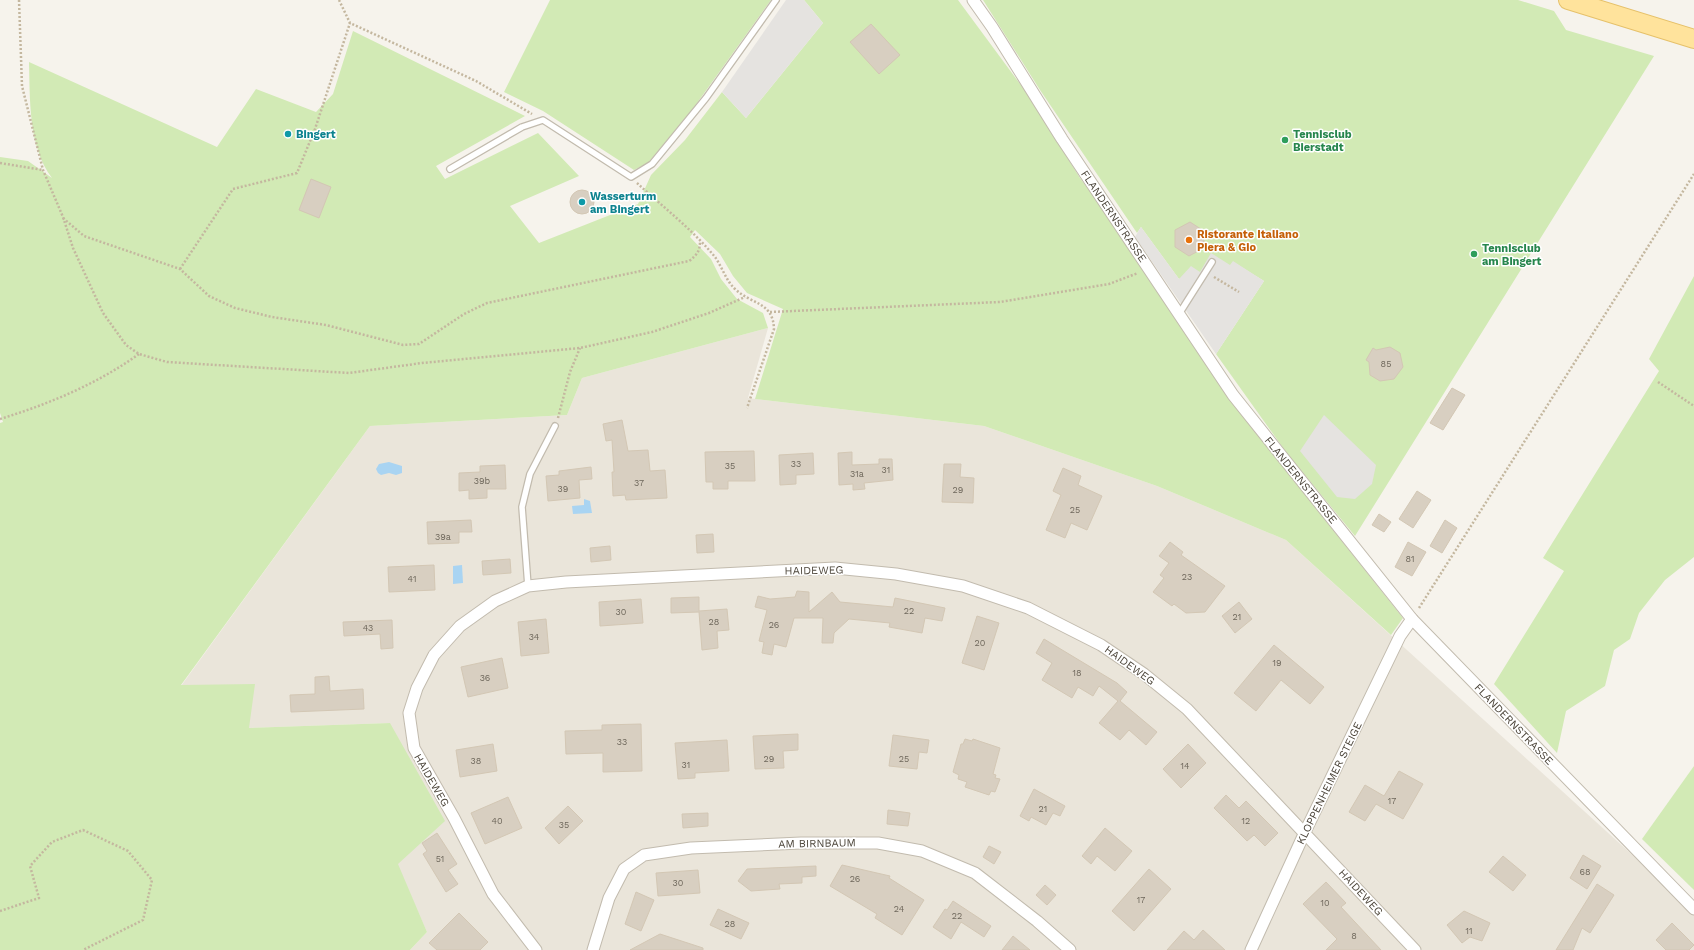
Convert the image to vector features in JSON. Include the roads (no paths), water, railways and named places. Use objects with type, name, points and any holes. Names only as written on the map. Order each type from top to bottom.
[{"type":"main road","points":[[1568,0],[1694,40]]},
{"type":"street","name":"FLANDERNSTRASSE","points":[[972,0],[992,28],[1062,139],[1233,394],[1412,619],[1694,908]]},
{"type":"street","name":"HAIDEWEG","points":[[536,950],[493,894],[454,818],[414,748],[409,713],[417,688],[434,655],[460,626],[495,601],[528,586],[566,582],[835,568],[896,574],[963,586],[1028,608],[1101,645],[1144,674],[1187,710],[1305,832],[1415,950]]},
{"type":"street","name":"KLOPPENHEIMER STEIGE","points":[[1251,950],[1305,832],[1400,636],[1412,619]]},
{"type":"street","name":"AM BIRNBAUM","points":[[593,950],[609,898],[624,869],[644,855],[691,848],[801,842],[878,843],[922,851],[975,873],[1038,921],[1070,950]]},
{"type":"lane","points":[[450,169],[522,127],[543,120],[631,177],[652,164],[696,110],[776,0]]},
{"type":"lane","points":[[1179,314],[1212,262]]},
{"type":"lane","points":[[528,586],[522,507],[530,474],[555,426]]},
{"type":"water","points":[[389,462],[402,466],[402,473],[396,475],[389,473],[381,475],[378,473],[376,469],[379,464]]},
{"type":"water","points":[[584,499],[590,501],[592,513],[573,514],[572,506],[584,505]]},
{"type":"water","points":[[462,565],[463,583],[453,584],[453,566]]},
{"type":"place","name":"Bingert","points":[[288,134]]},
{"type":"place","name":"Tennisclub Bierstadt","points":[[1285,140]]},
{"type":"place","name":"Wasserturm am Bingert","points":[[582,202]]},
{"type":"place","name":"Ristorante Italiano Piera & Gio","points":[[1189,240]]},
{"type":"place","name":"Tennisclub am Bingert","points":[[1474,254]]}]
